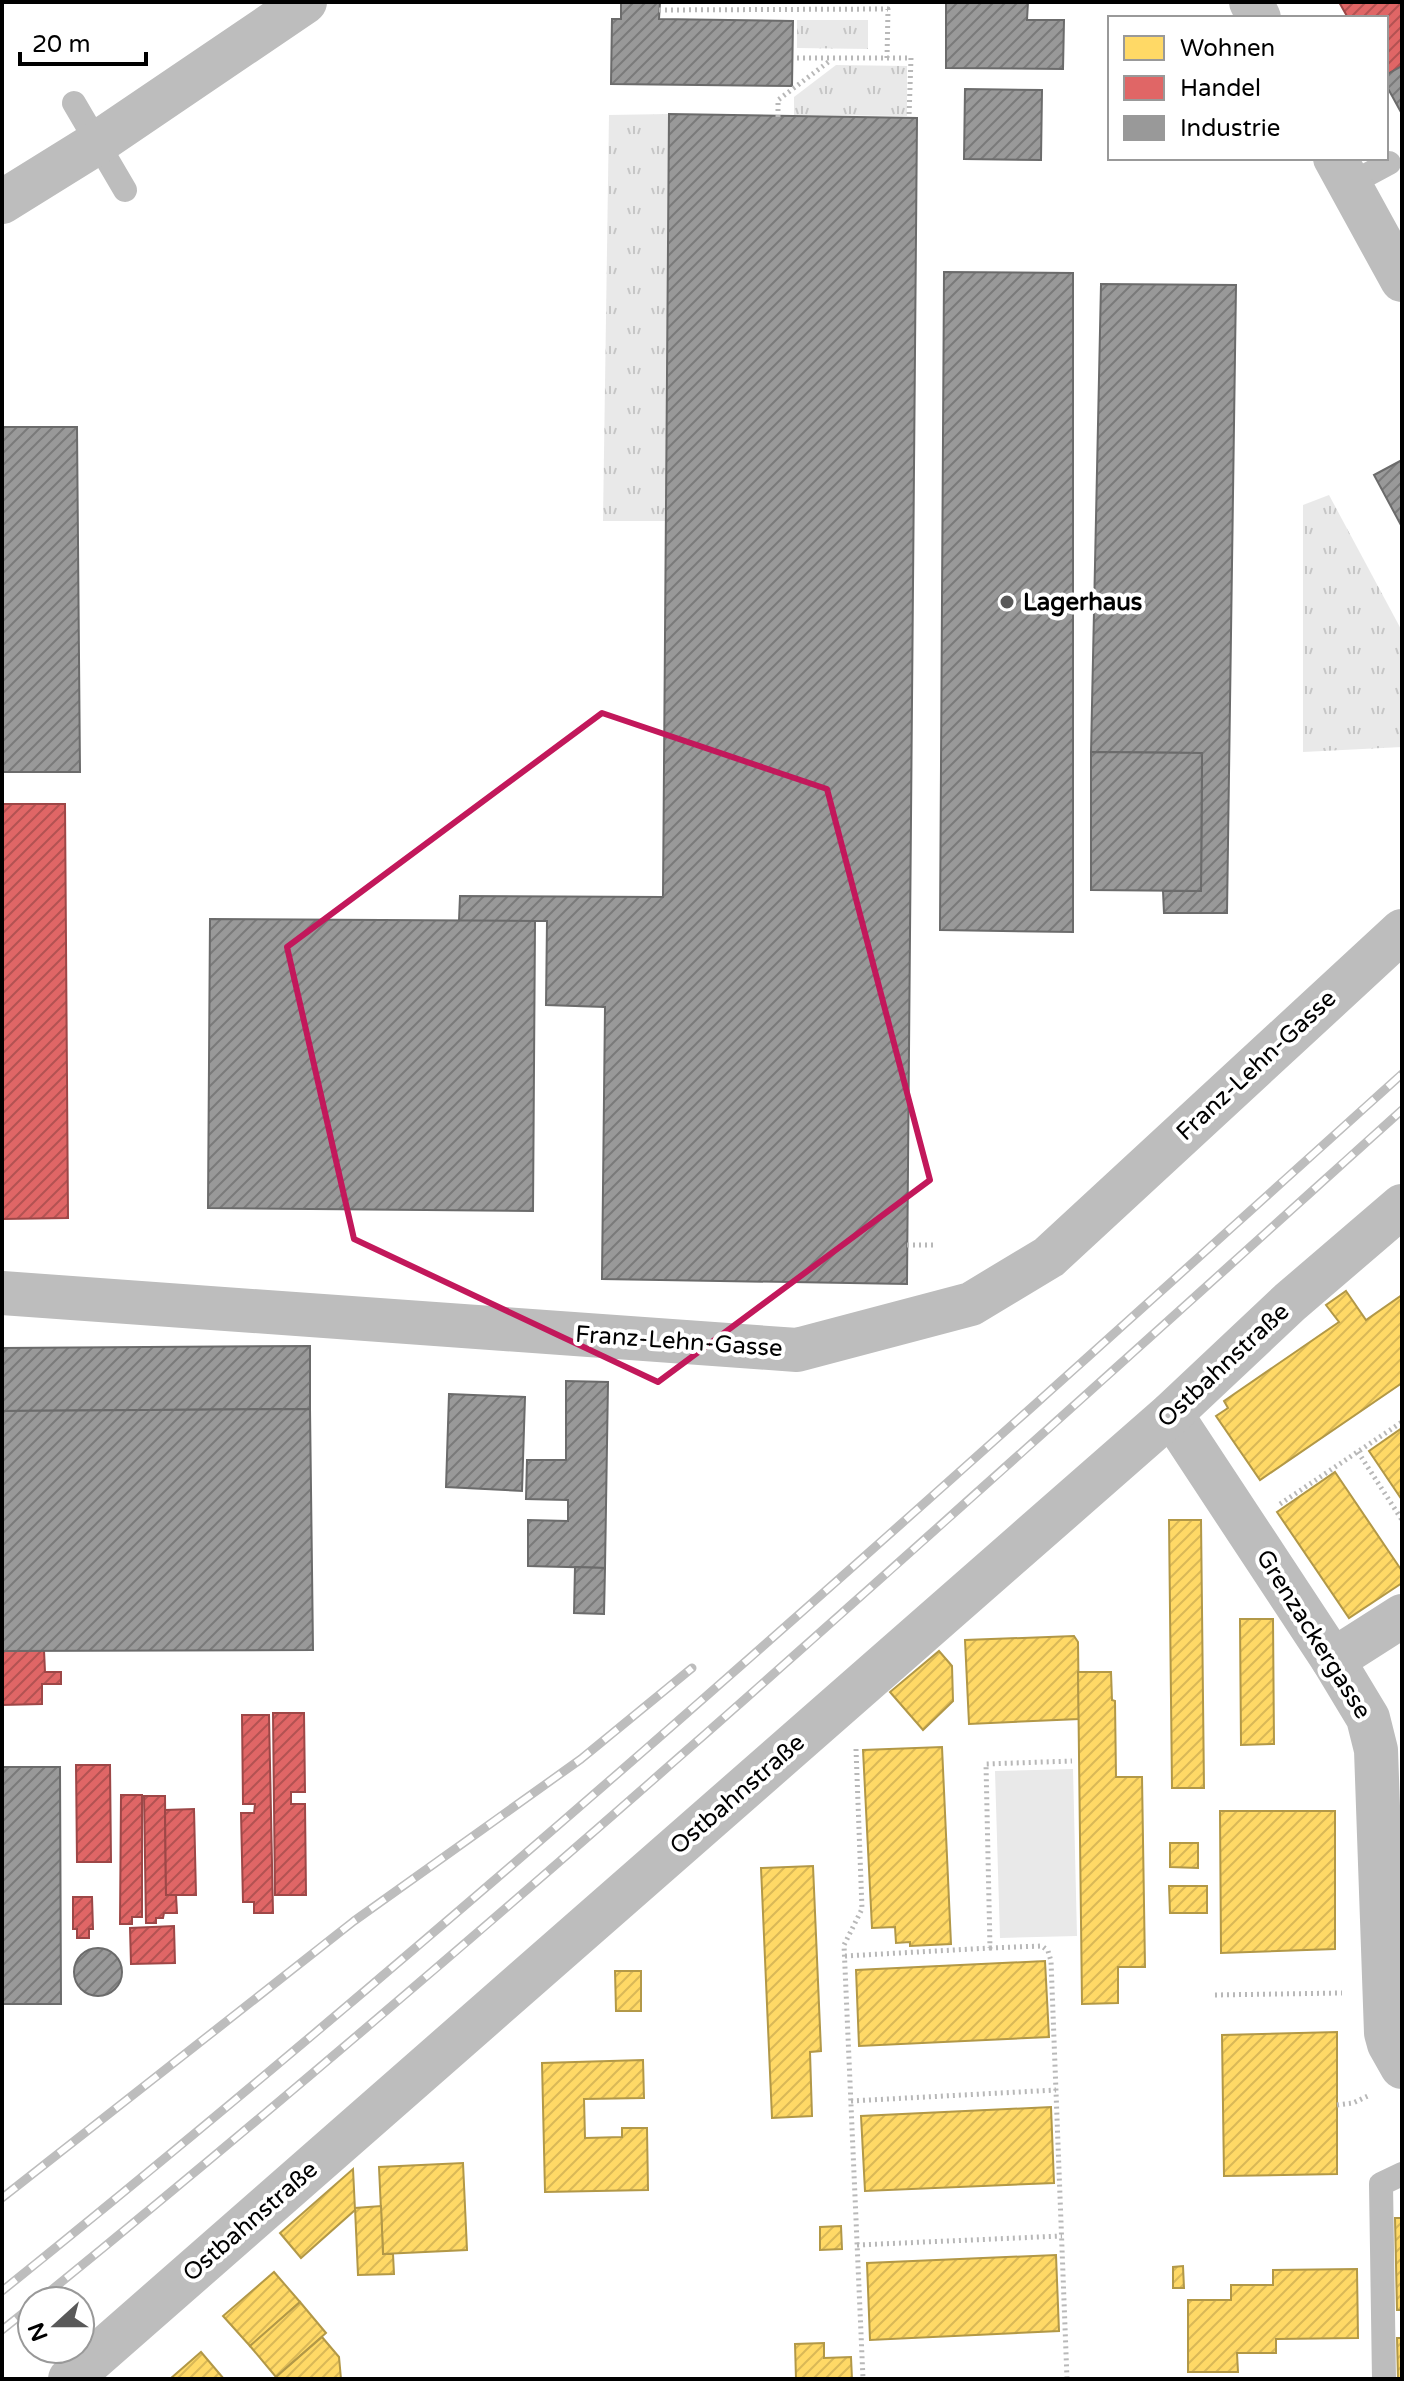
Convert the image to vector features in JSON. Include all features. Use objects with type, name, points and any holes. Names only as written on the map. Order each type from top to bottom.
[{"type":"street","points":[[2,202],[97,143],[305,2]]},
{"type":"street","points":[[1342,171],[1402,280]]},
{"type":"street","name":"Franz-Lehn-Gasse","points":[[2,1293],[797,1350],[971,1304],[1049,1257],[1402,931]]},
{"type":"street","name":"Ostbahnstraße","points":[[70,2379],[1171,1414],[1290,1302],[1402,1206]]},
{"type":"street","name":"Grenzackergasse","points":[[1171,1414],[1368,1718],[1375,1738],[1386,2033],[1402,2067]]},
{"type":"street","points":[[1333,1660],[1402,1616]]},
{"type":"lane","points":[[74,103],[125,190]]},
{"type":"lane","points":[[1342,171],[1389,163]]},
{"type":"lane","points":[[1384,2379],[1381,2184],[1401,2176]]},
{"type":"path","points":[[659,10],[888,9],[887,58]]},
{"type":"path","points":[[793,58],[911,58],[909,117]]},
{"type":"path","points":[[778,117],[778,100],[833,59]]},
{"type":"path","points":[[907,1245],[934,1245]]},
{"type":"path","points":[[1246,1527],[1402,1422]]},
{"type":"path","points":[[1358,1452],[1402,1520]]},
{"type":"path","points":[[854,1692],[862,1909],[844,1945],[863,2379]]},
{"type":"path","points":[[990,1948],[986,1764],[1072,1761]]},
{"type":"path","points":[[845,1956],[1042,1946],[1048,1951],[1051,1961],[1067,2379]]},
{"type":"path","points":[[1215,1995],[1384,1992]]},
{"type":"path","points":[[851,2101],[1056,2090]]},
{"type":"path","points":[[857,2245],[1062,2236]]},
{"type":"highlighted area","points":[[602,713],[827,789],[930,1180],[658,1382],[354,1239],[287,947]]},
{"type":"green space","points":[[797,20],[868,20],[868,49],[797,48]]},
{"type":"green space","points":[[836,65],[907,66],[907,116],[794,115],[794,97]]},
{"type":"green space","points":[[669,114],[666,521],[603,521],[609,115]]},
{"type":"green space","points":[[1329,495],[1402,631],[1402,747],[1303,752],[1303,505]]},
{"type":"green space","points":[[1073,1769],[1077,1936],[1000,1938],[995,1771]]},
{"type":"building: Wohnen","points":[[1346,1291],[1366,1320],[1402,1295],[1402,1383],[1260,1480],[1216,1416],[1228,1408],[1224,1401],[1339,1322],[1326,1305]]},
{"type":"building: Wohnen","points":[[1402,1428],[1402,1500],[1369,1451]]},
{"type":"building: Wohnen","points":[[1335,1472],[1402,1571],[1402,1583],[1349,1618],[1277,1512]]},
{"type":"building: Wohnen","points":[[1169,1520],[1201,1520],[1204,1788],[1172,1788]]},
{"type":"building: Wohnen","points":[[1240,1619],[1273,1619],[1274,1744],[1241,1745]]},
{"type":"building: Wohnen","points":[[1074,1636],[1078,1642],[1079,1719],[969,1724],[965,1640]]},
{"type":"building: Wohnen","points":[[939,1651],[952,1666],[953,1701],[923,1730],[890,1692]]},
{"type":"building: Wohnen","points":[[1078,1672],[1111,1672],[1112,1700],[1115,1701],[1116,1777],[1142,1777],[1145,1967],[1118,1967],[1118,2003],[1082,2004]]},
{"type":"building: Wohnen","points":[[942,1747],[951,1944],[910,1946],[910,1942],[896,1943],[895,1927],[872,1928],[863,1750]]},
{"type":"building: Wohnen","points":[[1220,1811],[1335,1811],[1335,1949],[1221,1953]]},
{"type":"building: Wohnen","points":[[1170,1843],[1198,1843],[1198,1868],[1170,1867]]},
{"type":"building: Wohnen","points":[[813,1866],[821,2051],[810,2052],[812,2116],[772,2118],[761,1868]]},
{"type":"building: Wohnen","points":[[1169,1886],[1207,1886],[1207,1913],[1170,1913]]},
{"type":"building: Wohnen","points":[[1045,1961],[1049,2037],[859,2046],[856,1970]]},
{"type":"building: Wohnen","points":[[615,1971],[641,1971],[641,2011],[616,2011]]},
{"type":"building: Wohnen","points":[[1337,2032],[1337,2174],[1224,2176],[1222,2035]]},
{"type":"building: Wohnen","points":[[643,2060],[644,2098],[584,2099],[585,2138],[622,2137],[622,2128],[647,2128],[648,2190],[545,2192],[542,2063]]},
{"type":"building: Wohnen","points":[[1051,2107],[1054,2183],[865,2191],[861,2116]]},
{"type":"building: Wohnen","points":[[463,2163],[467,2250],[383,2254],[379,2167]]},
{"type":"building: Wohnen","points":[[353,2169],[355,2210],[301,2258],[280,2233]]},
{"type":"building: Wohnen","points":[[381,2206],[383,2254],[393,2254],[394,2274],[358,2275],[355,2208]]},
{"type":"building: Wohnen","points":[[1395,2218],[1402,2218],[1402,2310],[1397,2310]]},
{"type":"building: Wohnen","points":[[841,2226],[842,2249],[820,2250],[820,2227]]},
{"type":"building: Wohnen","points":[[1056,2255],[1059,2331],[870,2340],[867,2263]]},
{"type":"building: Wohnen","points":[[1183,2266],[1184,2288],[1173,2288],[1173,2267]]},
{"type":"building: Wohnen","points":[[1357,2269],[1358,2338],[1276,2339],[1276,2353],[1237,2353],[1238,2372],[1188,2372],[1188,2300],[1231,2300],[1231,2285],[1273,2285],[1273,2270]]},
{"type":"building: Wohnen","points":[[274,2272],[300,2302],[250,2346],[223,2316]]},
{"type":"building: Wohnen","points":[[300,2302],[326,2333],[276,2377],[250,2346]]},
{"type":"building: Wohnen","points":[[322,2337],[339,2357],[341,2379],[276,2377]]},
{"type":"building: Wohnen","points":[[1397,2338],[1402,2338],[1402,2379],[1398,2379]]},
{"type":"building: Wohnen","points":[[824,2343],[824,2358],[851,2357],[852,2379],[796,2379],[795,2344]]},
{"type":"building: Wohnen","points":[[201,2352],[224,2379],[170,2379]]},
{"type":"building: Handel","points":[[1339,2],[1402,2],[1402,66],[1388,74],[1388,16],[1347,16]]},
{"type":"building: Handel","points":[[2,804],[65,804],[68,1218],[2,1219]]},
{"type":"building: Handel","points":[[44,1650],[45,1672],[61,1672],[61,1684],[42,1684],[42,1704],[2,1705],[2,1651]]},
{"type":"building: Handel","points":[[273,1713],[304,1713],[305,1792],[291,1792],[291,1804],[305,1804],[306,1895],[275,1895]]},
{"type":"building: Handel","points":[[242,1715],[269,1715],[273,1913],[254,1913],[254,1902],[243,1902],[241,1813],[254,1813],[255,1804],[243,1804]]},
{"type":"building: Handel","points":[[76,1765],[110,1765],[111,1862],[77,1862]]},
{"type":"building: Handel","points":[[121,1795],[142,1795],[142,1917],[132,1917],[132,1924],[120,1924]]},
{"type":"building: Handel","points":[[144,1796],[165,1796],[166,1895],[176,1895],[177,1913],[164,1913],[163,1918],[156,1918],[156,1923],[146,1923]]},
{"type":"building: Handel","points":[[194,1809],[196,1895],[166,1895],[165,1810]]},
{"type":"building: Handel","points":[[73,1897],[92,1897],[93,1929],[89,1929],[89,1938],[77,1938],[77,1929],[73,1929]]},
{"type":"building: Handel","points":[[174,1926],[175,1963],[131,1964],[130,1928]]},
{"type":"building: Industrie","points":[[621,2],[660,2],[659,19],[793,21],[792,86],[611,84],[612,19],[621,19]]},
{"type":"building: Industrie","points":[[946,2],[1028,2],[1027,20],[1064,20],[1063,69],[946,68]]},
{"type":"building: Industrie","points":[[1402,66],[1402,114],[1388,89],[1388,74]]},
{"type":"building: Industrie","points":[[965,89],[1042,90],[1041,160],[964,159]]},
{"type":"building: Industrie","points":[[669,114],[917,118],[907,1284],[602,1279],[605,1007],[546,1005],[547,921],[459,921],[460,896],[663,897]]},
{"type":"building: Industrie","name":"Lagerhaus","points":[[944,272],[1073,273],[1073,932],[940,930]]},
{"type":"building: Industrie","points":[[1101,284],[1236,285],[1227,913],[1164,913],[1163,891],[1201,891],[1202,753],[1091,752]]},
{"type":"building: Industrie","points":[[2,427],[77,427],[80,772],[2,772]]},
{"type":"building: Industrie","points":[[1402,460],[1402,527],[1374,475]]},
{"type":"building: Industrie","points":[[1091,752],[1202,753],[1201,891],[1091,890]]},
{"type":"building: Industrie","points":[[210,919],[535,921],[533,1211],[208,1208]]},
{"type":"building: Industrie","points":[[310,1346],[310,1409],[2,1411],[2,1348]]},
{"type":"building: Industrie","points":[[566,1381],[608,1382],[605,1568],[528,1566],[528,1520],[568,1521],[568,1500],[526,1499],[527,1460],[566,1460]]},
{"type":"building: Industrie","points":[[449,1394],[525,1397],[522,1491],[446,1487]]},
{"type":"building: Industrie","points":[[310,1409],[313,1650],[2,1651],[2,1411]]},
{"type":"building: Industrie","points":[[575,1567],[605,1568],[604,1614],[574,1613]]},
{"type":"building: Industrie","points":[[2,1767],[60,1767],[61,2004],[2,2004]]},
{"type":"building: Industrie","points":[[98,1948],[107,1949],[115,1955],[121,1963],[121,1981],[115,1989],[107,1995],[98,1996],[89,1995],[81,1989],[75,1981],[74,1972],[75,1963],[81,1955],[89,1949]]},
{"type":"railway","points":[[2,2291],[182,2144],[536,1845],[884,1539],[1402,1074]]},
{"type":"railway","points":[[57,2285],[213,2157],[558,1863],[897,1564],[1402,1110]]},
{"type":"railway","points":[[2,2198],[354,1921],[581,1759],[692,1668]]},
{"type":"railway","points":[[2,2330],[16,2319]]},
{"type":"place","name":"Lagerhaus","points":[[1007,602]]}]
